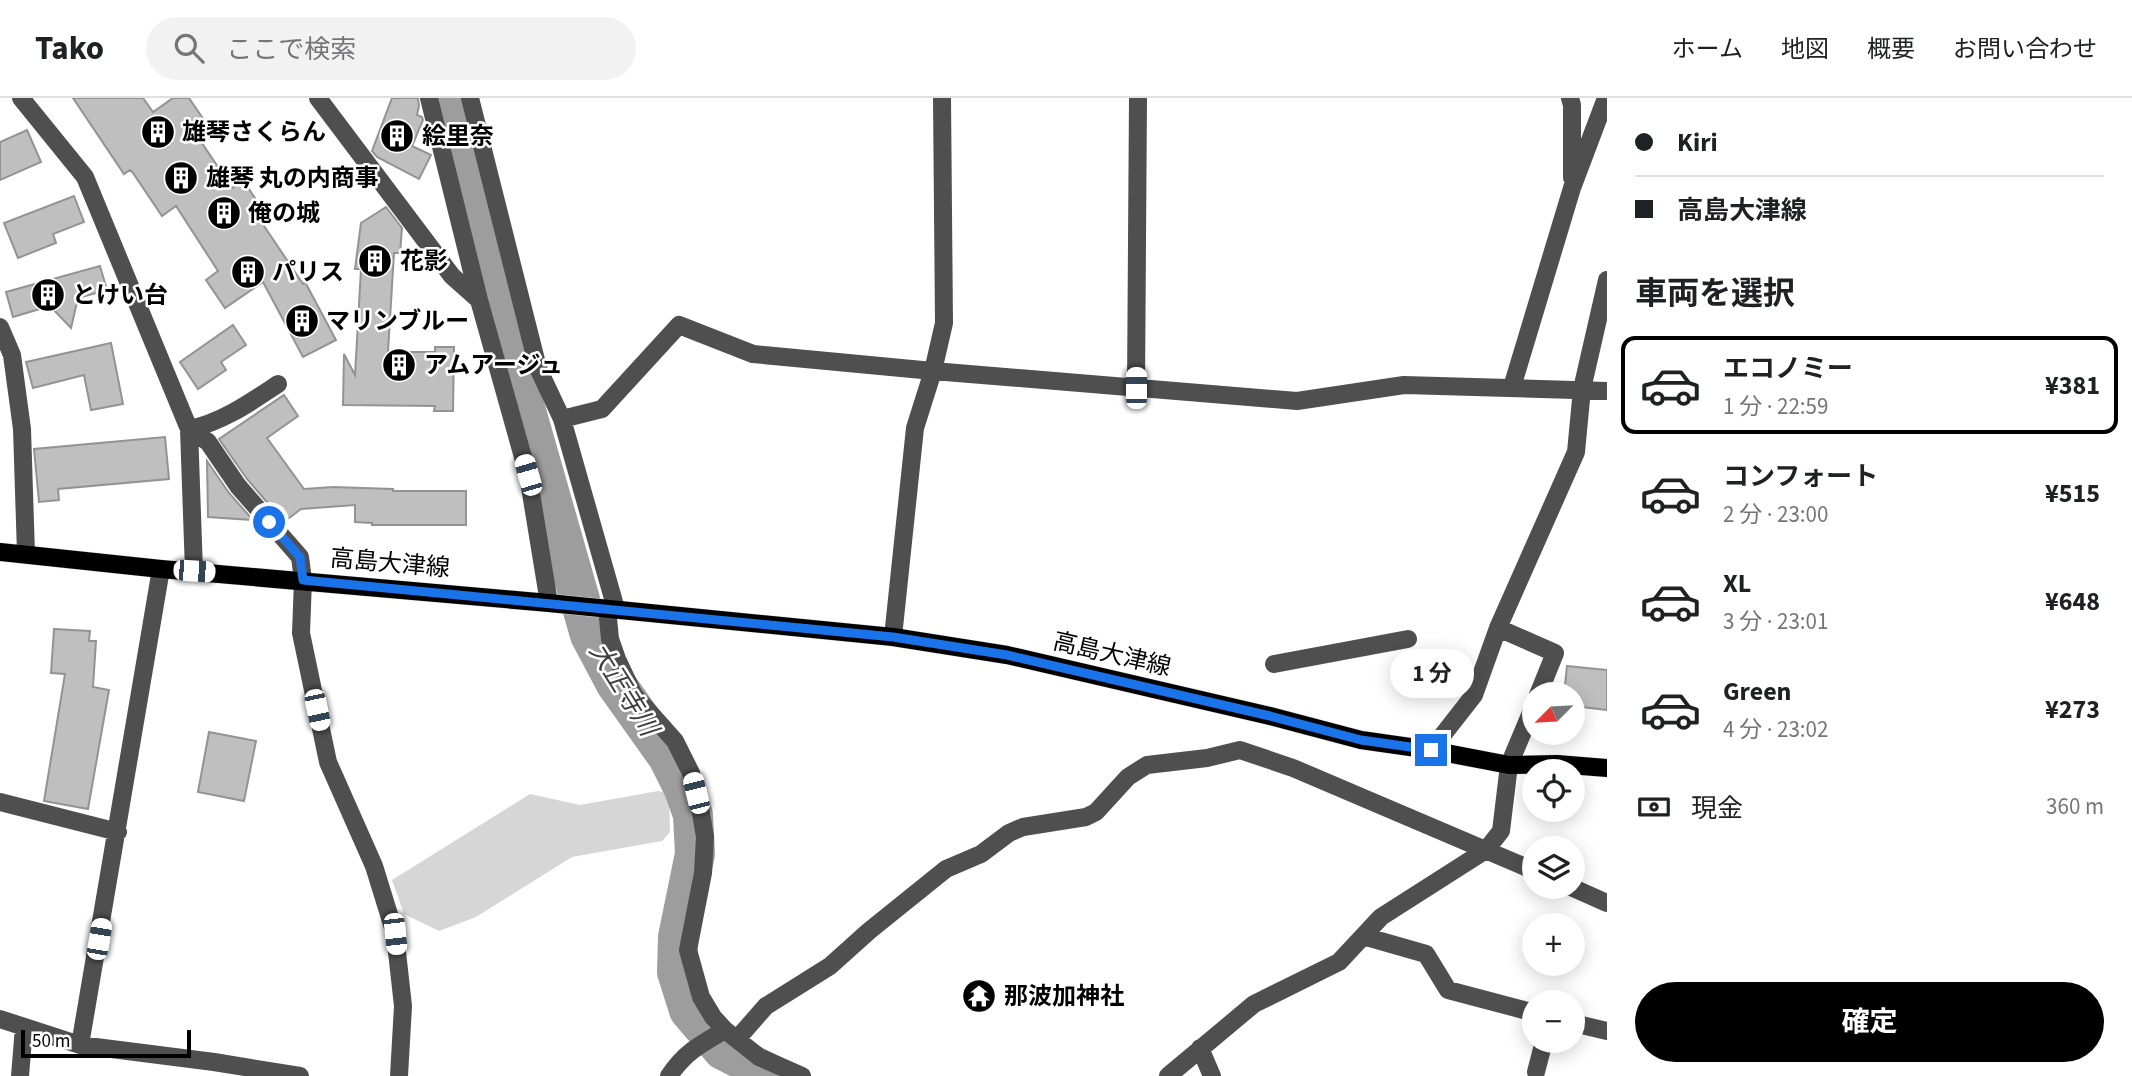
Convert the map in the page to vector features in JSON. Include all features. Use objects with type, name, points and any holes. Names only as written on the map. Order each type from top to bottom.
[{"type":"main road","name":"高島大津線","points":[[0,552],[161,569],[558,603],[893,637],[1007,655],[1361,740],[1509,765],[1557,764],[1607,768]]},
{"type":"street","points":[[20,98],[85,177],[189,429],[194,571]]},
{"type":"street","points":[[318,98],[452,276],[479,300]]},
{"type":"street","points":[[429,98],[479,300],[528,475],[558,603]]},
{"type":"street","points":[[470,98],[538,368],[562,419],[608,608],[610,639],[634,695],[675,741],[691,773],[705,837],[702,873],[688,950],[701,998],[728,1034],[759,1057],[802,1076]]},
{"type":"street","points":[[893,637],[915,428],[933,371],[944,323],[942,98]]},
{"type":"street","points":[[1136,388],[1138,98]]},
{"type":"street","points":[[1570,98],[1572,188]]},
{"type":"street","points":[[1512,387],[1572,188],[1606,98]]},
{"type":"street","points":[[1431,750],[1474,695],[1498,628],[1576,452],[1582,389],[1607,280]]},
{"type":"street","points":[[562,419],[602,408],[679,325],[753,354],[1297,401],[1404,385],[1607,391]]},
{"type":"street","points":[[0,327],[12,355],[22,429],[26,554]]},
{"type":"street","points":[[189,429],[205,426],[278,384]]},
{"type":"street","points":[[189,429],[208,442],[238,486],[300,557],[303,580],[302,634],[328,762],[374,866],[395,934],[403,1006],[399,1076]]},
{"type":"street","points":[[80,1045],[161,569]]},
{"type":"street","points":[[1498,628],[1555,653],[1543,682]]},
{"type":"street","points":[[1274,664],[1408,639]]},
{"type":"street","points":[[1168,1076],[1254,1003],[1339,962],[1381,917],[1486,850],[1501,831],[1509,765],[1522,734]]},
{"type":"street","points":[[669,1076],[680,1060],[699,1045],[728,1034],[766,1006],[830,966],[946,869],[981,854],[1009,833],[1023,827],[1086,817],[1096,811],[1128,778],[1147,765],[1207,758],[1240,750],[1293,768],[1522,866]]},
{"type":"street","points":[[0,802],[118,832]]},
{"type":"street","points":[[1585,893],[1607,903]]},
{"type":"street","points":[[1363,936],[1426,954],[1448,990],[1522,1010]]},
{"type":"street","points":[[0,1019],[80,1045],[300,1076]]},
{"type":"street","points":[[1585,1026],[1607,1031]]},
{"type":"street","points":[[20,1076],[24,1027]]},
{"type":"street","points":[[1200,1048],[1212,1076]]},
{"type":"street","points":[[1536,1072],[1541,1053]]},
{"type":"shaded area","points":[[658,791],[669,793],[670,832],[662,841],[572,857],[476,917],[439,931],[404,914],[392,880],[530,794],[580,805]]},
{"type":"building","points":[[73,98],[143,98],[153,112],[173,98],[189,98],[206,123],[194,131],[232,188],[243,180],[258,203],[252,208],[303,284],[305,282],[336,340],[303,357],[263,282],[225,308],[206,280],[218,271],[176,206],[162,216],[133,173],[130,170],[124,174]]},
{"type":"building","name":"絵里奈","points":[[392,98],[418,98],[417,115],[423,120],[412,146],[431,155],[419,179],[377,157],[372,151]]},
{"type":"building","points":[[27,130],[41,162],[0,180],[0,142]]},
{"type":"building","points":[[74,196],[84,222],[53,234],[56,243],[18,258],[4,223]]},
{"type":"building","points":[[386,207],[402,228],[400,253],[394,253],[388,352],[435,352],[435,347],[454,347],[453,411],[434,411],[435,406],[343,405],[344,354],[355,375],[361,269],[355,269],[361,223]]},
{"type":"building","name":"とけい台","points":[[100,266],[107,290],[78,298],[71,328],[50,306],[13,317],[6,292]]},
{"type":"building","points":[[233,325],[246,345],[221,362],[226,370],[198,389],[180,362]]},
{"type":"building","points":[[111,343],[123,404],[91,410],[84,375],[33,388],[26,362]]},
{"type":"building","points":[[284,395],[298,416],[267,438],[304,489],[333,487],[393,491],[466,491],[466,525],[372,525],[355,522],[355,505],[301,509],[284,522],[247,479],[219,439]]},
{"type":"building","points":[[165,437],[169,479],[58,489],[59,500],[39,502],[34,449]]},
{"type":"building","points":[[207,461],[229,493],[253,520],[208,517]]},
{"type":"building","points":[[54,629],[90,631],[89,641],[96,641],[93,687],[109,690],[88,809],[44,801],[65,674],[51,673]]},
{"type":"building","points":[[1567,666],[1607,670],[1607,710],[1586,708],[1586,682],[1565,682]]},
{"type":"building","points":[[209,732],[256,741],[244,801],[198,792]]},
{"type":"waterway","name":"大正寺川","points":[[442,98],[478,243],[590,635],[616,684],[668,757],[693,815],[695,854],[678,937],[677,972],[689,1010],[723,1050],[774,1076]]},
{"type":"place","name":"雄琴さくらん","points":[[158,132]]},
{"type":"place","name":"絵里奈","points":[[397,136]]},
{"type":"place","name":"雄琴 丸の内商事","points":[[181,178]]},
{"type":"place","name":"俺の城","points":[[224,213]]},
{"type":"place","name":"花影","points":[[375,261]]},
{"type":"place","name":"パリス","points":[[248,272]]},
{"type":"place","name":"とけい台","points":[[48,295]]},
{"type":"place","name":"マリンブルー","points":[[302,321]]},
{"type":"place","name":"アムアージュ","points":[[399,365]]},
{"type":"place","name":"那波加神社","points":[[979,996]]},
{"type":"route","points":[[269,522],[300,557],[303,580],[893,637],[1007,655],[1361,740],[1431,750]]}]
